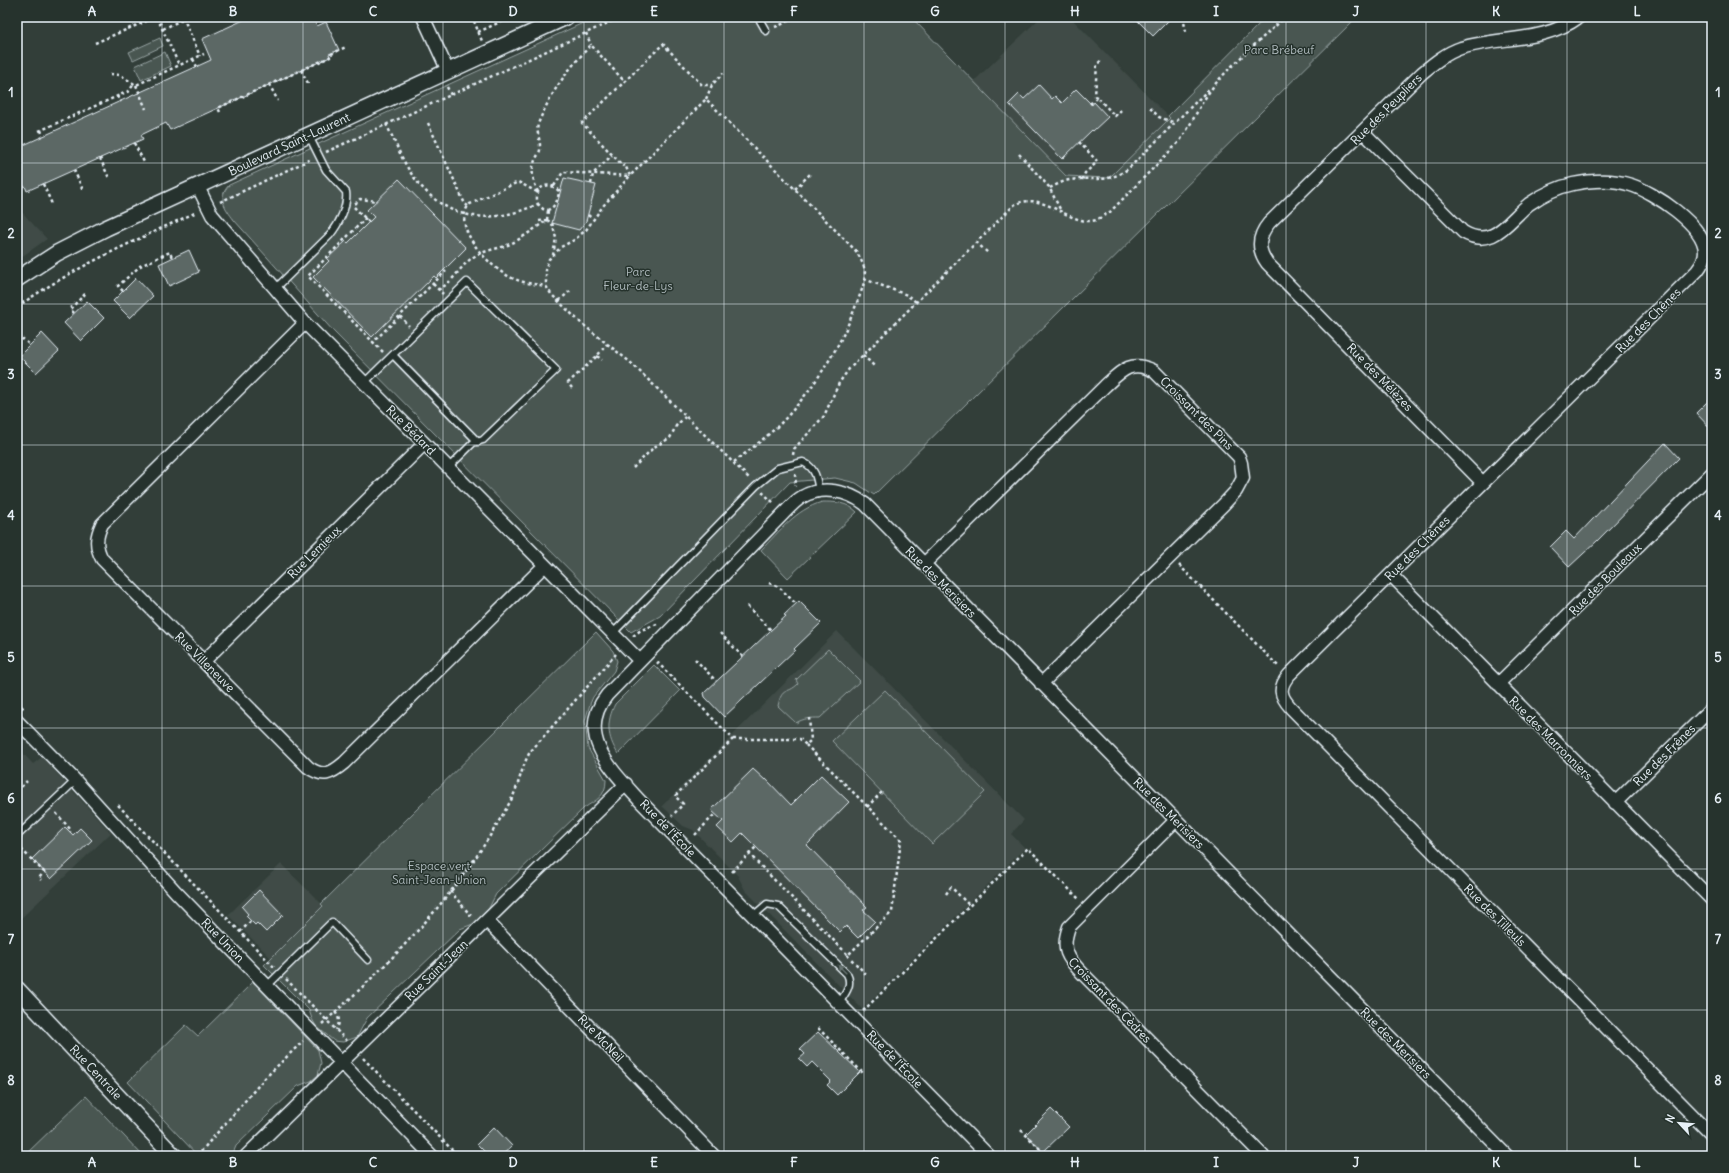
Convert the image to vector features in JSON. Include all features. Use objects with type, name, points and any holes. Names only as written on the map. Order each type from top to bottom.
[{"type":"street","points":[[423,17],[447,79]]},
{"type":"street","name":"Boulevard Saint-Laurent","points":[[17,279],[71,246],[309,135],[447,79],[488,53],[566,17]]},
{"type":"street","name":"Rue des Peupliers","points":[[1276,272],[1267,263],[1261,253],[1260,242],[1263,232],[1269,223],[1422,73],[1448,54],[1460,48],[1543,34],[1567,25],[1579,17]]},
{"type":"street","name":"Rue des Chênes","points":[[1281,692],[1282,685],[1289,675],[1697,272],[1705,252],[1701,237],[1674,210],[1659,199],[1631,185],[1603,181],[1572,184],[1558,188],[1530,204],[1497,234],[1484,238],[1469,236],[1463,232],[1363,132]]},
{"type":"street","name":"Rue Bédard","points":[[198,187],[212,215],[305,323],[544,566],[640,661]]},
{"type":"street","name":"Rue des Mélèzes","points":[[1276,272],[1483,483]]},
{"type":"street","name":"Rue Villeneuve","points":[[305,323],[102,524],[96,542],[98,552],[102,559],[308,767],[316,772],[328,774],[336,770],[344,763],[544,566]]},
{"type":"street","name":"Croissant des Pins","points":[[924,564],[1110,381],[1128,367],[1142,366],[1154,371],[1218,435],[1239,457],[1243,474],[1240,486],[1223,505],[1041,684]]},
{"type":"street","name":"Rue Lemieux","points":[[204,661],[424,444]]},
{"type":"street","name":"Rue des Bouleaux","points":[[1498,684],[1712,473]]},
{"type":"street","name":"Rue des Merisiers","points":[[819,492],[837,491],[858,499],[924,564],[1507,1156]]},
{"type":"street","name":"Rue de l'École","points":[[819,492],[808,494],[794,503],[607,695],[602,701],[595,720],[594,730],[598,748],[603,757],[626,784],[989,1156]]},
{"type":"street","name":"Rue des Marronniers","points":[[1391,575],[1712,900]]},
{"type":"street","name":"Rue des Tilleuls","points":[[1281,692],[1282,697],[1291,708],[1712,1135]]},
{"type":"street","name":"Rue des Frênes","points":[[1616,803],[1712,708]]},
{"type":"street","name":"Rue Union","points":[[17,720],[176,892],[432,1156]]},
{"type":"street","name":"Rue Saint-Jean","points":[[246,1156],[342,1062],[481,921],[626,784]]},
{"type":"street","name":"Croissant des Cèdres","points":[[1176,820],[1069,927],[1065,937],[1067,955],[1083,974],[1263,1156]]},
{"type":"street","name":"Rue McNeil","points":[[481,921],[714,1156]]},
{"type":"street","name":"Rue Centrale","points":[[17,989],[174,1156]]},
{"type":"lane","points":[[758,17],[766,31]]},
{"type":"lane","points":[[276,289],[335,230],[346,205],[346,192],[326,170],[309,135]]},
{"type":"lane","points":[[364,383],[468,282],[556,370],[483,440],[473,444],[448,468]]},
{"type":"lane","points":[[393,354],[478,442]]},
{"type":"lane","points":[[612,634],[756,486],[778,468],[803,462],[809,464],[816,474],[819,492]]},
{"type":"lane","points":[[17,836],[75,781]]},
{"type":"lane","points":[[754,916],[767,904],[778,906],[847,974],[850,979],[850,985],[839,1003]]},
{"type":"lane","points":[[267,986],[332,922],[368,960]]},
{"type":"path","points":[[95,43],[156,17]]},
{"type":"path","points":[[170,17],[163,17],[160,24],[179,65]]},
{"type":"path","points":[[499,17],[501,22]]},
{"type":"path","points":[[478,32],[511,17]]},
{"type":"path","name":"Boulevard Saint-Laurent","points":[[332,149],[621,17]]},
{"type":"path","points":[[785,23],[792,17]]},
{"type":"path","points":[[1183,17],[1186,32]]},
{"type":"path","points":[[1050,188],[1070,180],[1110,179],[1128,168],[1285,17]]},
{"type":"path","points":[[162,29],[183,18],[200,56]]},
{"type":"path","points":[[474,21],[488,53]]},
{"type":"path","points":[[586,33],[591,45],[625,82]]},
{"type":"path","points":[[630,176],[625,164],[623,166],[582,123],[664,44],[702,85],[712,85]]},
{"type":"path","points":[[538,193],[532,178],[532,169],[540,151],[537,130],[538,124],[556,87],[564,75],[591,45]]},
{"type":"path","points":[[220,112],[218,108],[330,57],[328,54],[346,47]]},
{"type":"path","points":[[43,136],[40,131],[129,91],[135,84],[204,54]]},
{"type":"path","points":[[194,59],[197,67]]},
{"type":"path","points":[[1102,60],[1097,64],[1095,96],[1115,116],[1121,110]]},
{"type":"path","points":[[301,70],[309,86]]},
{"type":"path","points":[[552,256],[561,247],[574,240],[594,220],[603,206],[630,176],[706,99],[712,85],[724,73]]},
{"type":"path","points":[[110,74],[120,75],[135,84],[146,109]]},
{"type":"path","points":[[447,79],[451,95]]},
{"type":"path","points":[[793,453],[794,449],[824,416],[843,377],[976,242],[1017,203],[1041,203],[1085,221],[1097,220],[1110,212],[1179,142],[1189,128],[1194,114],[1217,82]]},
{"type":"path","points":[[270,84],[278,101]]},
{"type":"path","points":[[117,96],[120,102]]},
{"type":"path","points":[[1090,104],[1097,98]]},
{"type":"path","points":[[706,99],[856,251],[864,264],[862,292],[850,321],[834,352],[819,376],[782,421],[762,441],[734,462]]},
{"type":"path","points":[[1150,108],[1159,117],[1175,123]]},
{"type":"path","points":[[428,123],[465,204],[468,206]]},
{"type":"path","points":[[386,124],[413,176],[450,211],[487,217],[503,216],[524,211],[538,204]]},
{"type":"path","points":[[1079,142],[1096,162],[1085,173],[1082,180]]},
{"type":"path","points":[[134,144],[144,162]]},
{"type":"path","points":[[1019,154],[1050,188],[1061,211]]},
{"type":"path","points":[[591,184],[593,174],[612,155]]},
{"type":"path","points":[[100,158],[109,178]]},
{"type":"path","name":"Boulevard Saint-Laurent","points":[[220,202],[308,160]]},
{"type":"path","points":[[554,186],[564,168]]},
{"type":"path","points":[[74,170],[83,190]]},
{"type":"path","points":[[563,172],[630,176]]},
{"type":"path","points":[[795,189],[811,173]]},
{"type":"path","points":[[538,193],[518,182],[468,206],[464,214],[466,227],[480,253],[499,271],[509,277],[519,281],[546,286],[581,323],[630,362],[753,482]]},
{"type":"path","points":[[43,184],[52,204]]},
{"type":"path","points":[[549,184],[554,186],[559,191],[558,199],[552,208],[548,210],[542,209],[538,204],[536,200],[538,193],[545,185],[549,184]]},
{"type":"path","points":[[369,222],[353,206],[360,199],[377,201]]},
{"type":"path","points":[[545,224],[548,210]]},
{"type":"path","points":[[17,307],[57,280],[84,265],[196,213]]},
{"type":"path","points":[[588,215],[594,220]]},
{"type":"path","points":[[366,218],[308,276],[384,353]]},
{"type":"path","points":[[438,290],[448,283],[473,257],[480,253],[510,244],[547,220]]},
{"type":"path","points":[[540,221],[547,220],[552,223],[556,238],[552,256],[546,267],[546,286]]},
{"type":"path","points":[[976,242],[988,253]]},
{"type":"path","points":[[123,291],[118,286],[140,266],[170,252],[172,258]]},
{"type":"path","points":[[373,342],[446,271]]},
{"type":"path","points":[[864,279],[907,295],[916,302]]},
{"type":"path","points":[[559,301],[571,290]]},
{"type":"path","points":[[74,314],[70,309],[87,292]]},
{"type":"path","points":[[400,310],[403,313]]},
{"type":"path","points":[[17,344],[23,338],[30,346]]},
{"type":"path","points":[[572,388],[568,383],[597,356],[607,344]]},
{"type":"path","points":[[863,355],[876,367]]},
{"type":"path","points":[[597,356],[602,360]]},
{"type":"path","points":[[633,468],[654,447],[670,438],[676,426],[685,417]]},
{"type":"path","points":[[759,489],[774,504]]},
{"type":"path","points":[[1177,564],[1281,669]]},
{"type":"path","points":[[769,583],[779,588],[796,604]]},
{"type":"path","points":[[747,606],[770,630]]},
{"type":"path","points":[[720,633],[743,657]]},
{"type":"path","points":[[318,1028],[336,1012],[419,928],[450,891],[480,851],[510,801],[530,752],[616,654]]},
{"type":"path","points":[[694,659],[716,681]]},
{"type":"path","points":[[655,661],[733,739]]},
{"type":"path","points":[[17,702],[27,712]]},
{"type":"path","points":[[806,745],[810,740],[809,718]]},
{"type":"path","points":[[671,817],[683,804],[675,796],[733,739],[800,739],[901,840],[892,912],[848,955]]},
{"type":"path","points":[[21,797],[17,792],[27,782]]},
{"type":"path","points":[[867,807],[882,792]]},
{"type":"path","name":"Rue Union","points":[[117,805],[276,968]]},
{"type":"path","points":[[695,835],[715,814]]},
{"type":"path","points":[[61,819],[71,830],[70,832]]},
{"type":"path","points":[[17,845],[44,872],[39,878],[41,880]]},
{"type":"path","points":[[732,872],[756,847]]},
{"type":"path","points":[[862,1012],[1028,848],[1080,900]]},
{"type":"path","points":[[749,854],[866,974]]},
{"type":"path","points":[[946,894],[951,887],[970,906]]},
{"type":"path","points":[[450,891],[481,921]]},
{"type":"path","points":[[240,932],[251,921]]},
{"type":"path","points":[[284,977],[347,1042]]},
{"type":"path","points":[[336,1012],[339,1016],[339,1022],[336,1030]]},
{"type":"path","points":[[818,1028],[852,1064],[864,1074]]},
{"type":"path","points":[[197,1156],[274,1068],[306,1038]]},
{"type":"path","points":[[362,1057],[458,1156]]},
{"type":"path","points":[[1021,1130],[1047,1156]]},
{"type":"shaded area","points":[[1041,17],[1070,17],[1170,118],[1112,175],[1107,178],[1066,176],[973,82]]},
{"type":"shaded area","points":[[17,207],[47,239],[17,260]]},
{"type":"shaded area","points":[[837,631],[1024,820],[1011,834],[1025,848],[862,1009],[745,890],[738,876],[693,830],[683,826],[662,806]]},
{"type":"shaded area","points":[[17,747],[33,764],[42,757],[111,833],[17,922]]},
{"type":"shaded area","points":[[281,864],[324,906],[271,958],[228,915]]},
{"type":"green space","name":"Parc Fleur-de-Lys","points":[[596,17],[911,17],[1066,176],[1107,178],[1112,175],[1170,118],[1168,116],[1266,17],[1357,17],[874,495],[856,483],[835,478],[790,482],[660,616],[631,632],[334,332],[234,220],[225,207],[223,199],[223,194],[229,185]]},
{"type":"green space","points":[[160,38],[163,46],[133,60],[129,52]]},
{"type":"green space","points":[[165,52],[171,66],[141,80],[135,66]]},
{"type":"green space","points":[[822,502],[845,504],[857,512],[788,578],[761,550],[788,522],[804,510]]},
{"type":"green space","name":"Espace vert Saint-Jean-Union","points":[[596,632],[613,651],[617,661],[614,671],[593,697],[585,721],[588,748],[606,780],[606,786],[602,794],[584,808],[496,894],[489,908],[473,924],[460,929],[367,1018],[357,1037],[343,1042],[334,1041],[316,1026],[309,1010],[264,965],[323,906],[321,904]]},
{"type":"green space","points":[[828,649],[860,681],[820,718],[805,719],[796,723],[778,706],[781,696],[783,693],[798,684],[796,680]]},
{"type":"green space","points":[[654,665],[680,691],[618,754],[614,748],[609,729],[612,711],[615,704]]},
{"type":"green space","points":[[885,690],[985,792],[932,844],[832,741]]},
{"type":"green space","points":[[253,982],[318,1050],[321,1063],[318,1075],[311,1081],[298,1086],[236,1146],[232,1156],[198,1156],[128,1082],[186,1025],[198,1036]]},
{"type":"green space","points":[[86,1096],[143,1156],[25,1155]]},
{"type":"building","points":[[250,17],[313,17],[317,26],[326,22],[339,50],[329,54],[330,57],[170,130],[166,123],[141,135],[143,139],[27,191],[25,186],[17,190],[17,148],[211,60],[202,39]]},
{"type":"building","points":[[1134,17],[1172,17],[1153,36]]},
{"type":"building","points":[[1039,85],[1052,99],[1055,96],[1062,103],[1076,89],[1092,105],[1094,102],[1108,117],[1062,159],[1009,104],[1019,94],[1024,99]]},
{"type":"building","points":[[564,178],[596,185],[586,221],[579,230],[552,223]]},
{"type":"building","points":[[399,179],[466,248],[436,278],[434,276],[372,337],[313,277],[329,261],[327,259],[346,241],[348,243],[374,217],[367,210]]},
{"type":"building","points":[[189,250],[199,272],[169,286],[159,264]]},
{"type":"building","points":[[136,278],[153,296],[130,318],[113,301]]},
{"type":"building","points":[[87,301],[104,318],[81,341],[64,323]]},
{"type":"building","points":[[42,333],[59,351],[36,373],[19,356]]},
{"type":"building","points":[[1712,397],[1712,430],[1696,413]]},
{"type":"building","points":[[1665,443],[1679,458],[1597,541],[1569,567],[1550,547],[1566,531],[1574,539]]},
{"type":"building","points":[[799,601],[821,623],[794,649],[795,650],[724,717],[705,697],[704,693],[786,616],[784,615]]},
{"type":"building","points":[[753,769],[765,780],[766,779],[791,805],[821,775],[849,802],[807,845],[867,907],[863,910],[875,921],[858,938],[846,926],[840,932],[742,833],[733,842],[717,827],[723,821],[711,810]]},
{"type":"building","points":[[65,827],[73,835],[80,828],[92,840],[51,879],[32,859]]},
{"type":"building","points":[[259,890],[283,915],[266,932],[257,923],[255,925],[246,916],[248,914],[242,907]]},
{"type":"building","points":[[818,1032],[860,1072],[837,1095],[827,1085],[831,1081],[812,1062],[807,1067],[799,1059],[805,1054],[800,1049]]},
{"type":"building","points":[[1051,1109],[1069,1127],[1043,1152],[1026,1134]]},
{"type":"building","points":[[494,1127],[512,1146],[501,1156],[489,1156],[477,1144]]},
{"type":"park label","name":"Parc Brébeuf","points":[[1279,49]]}]
